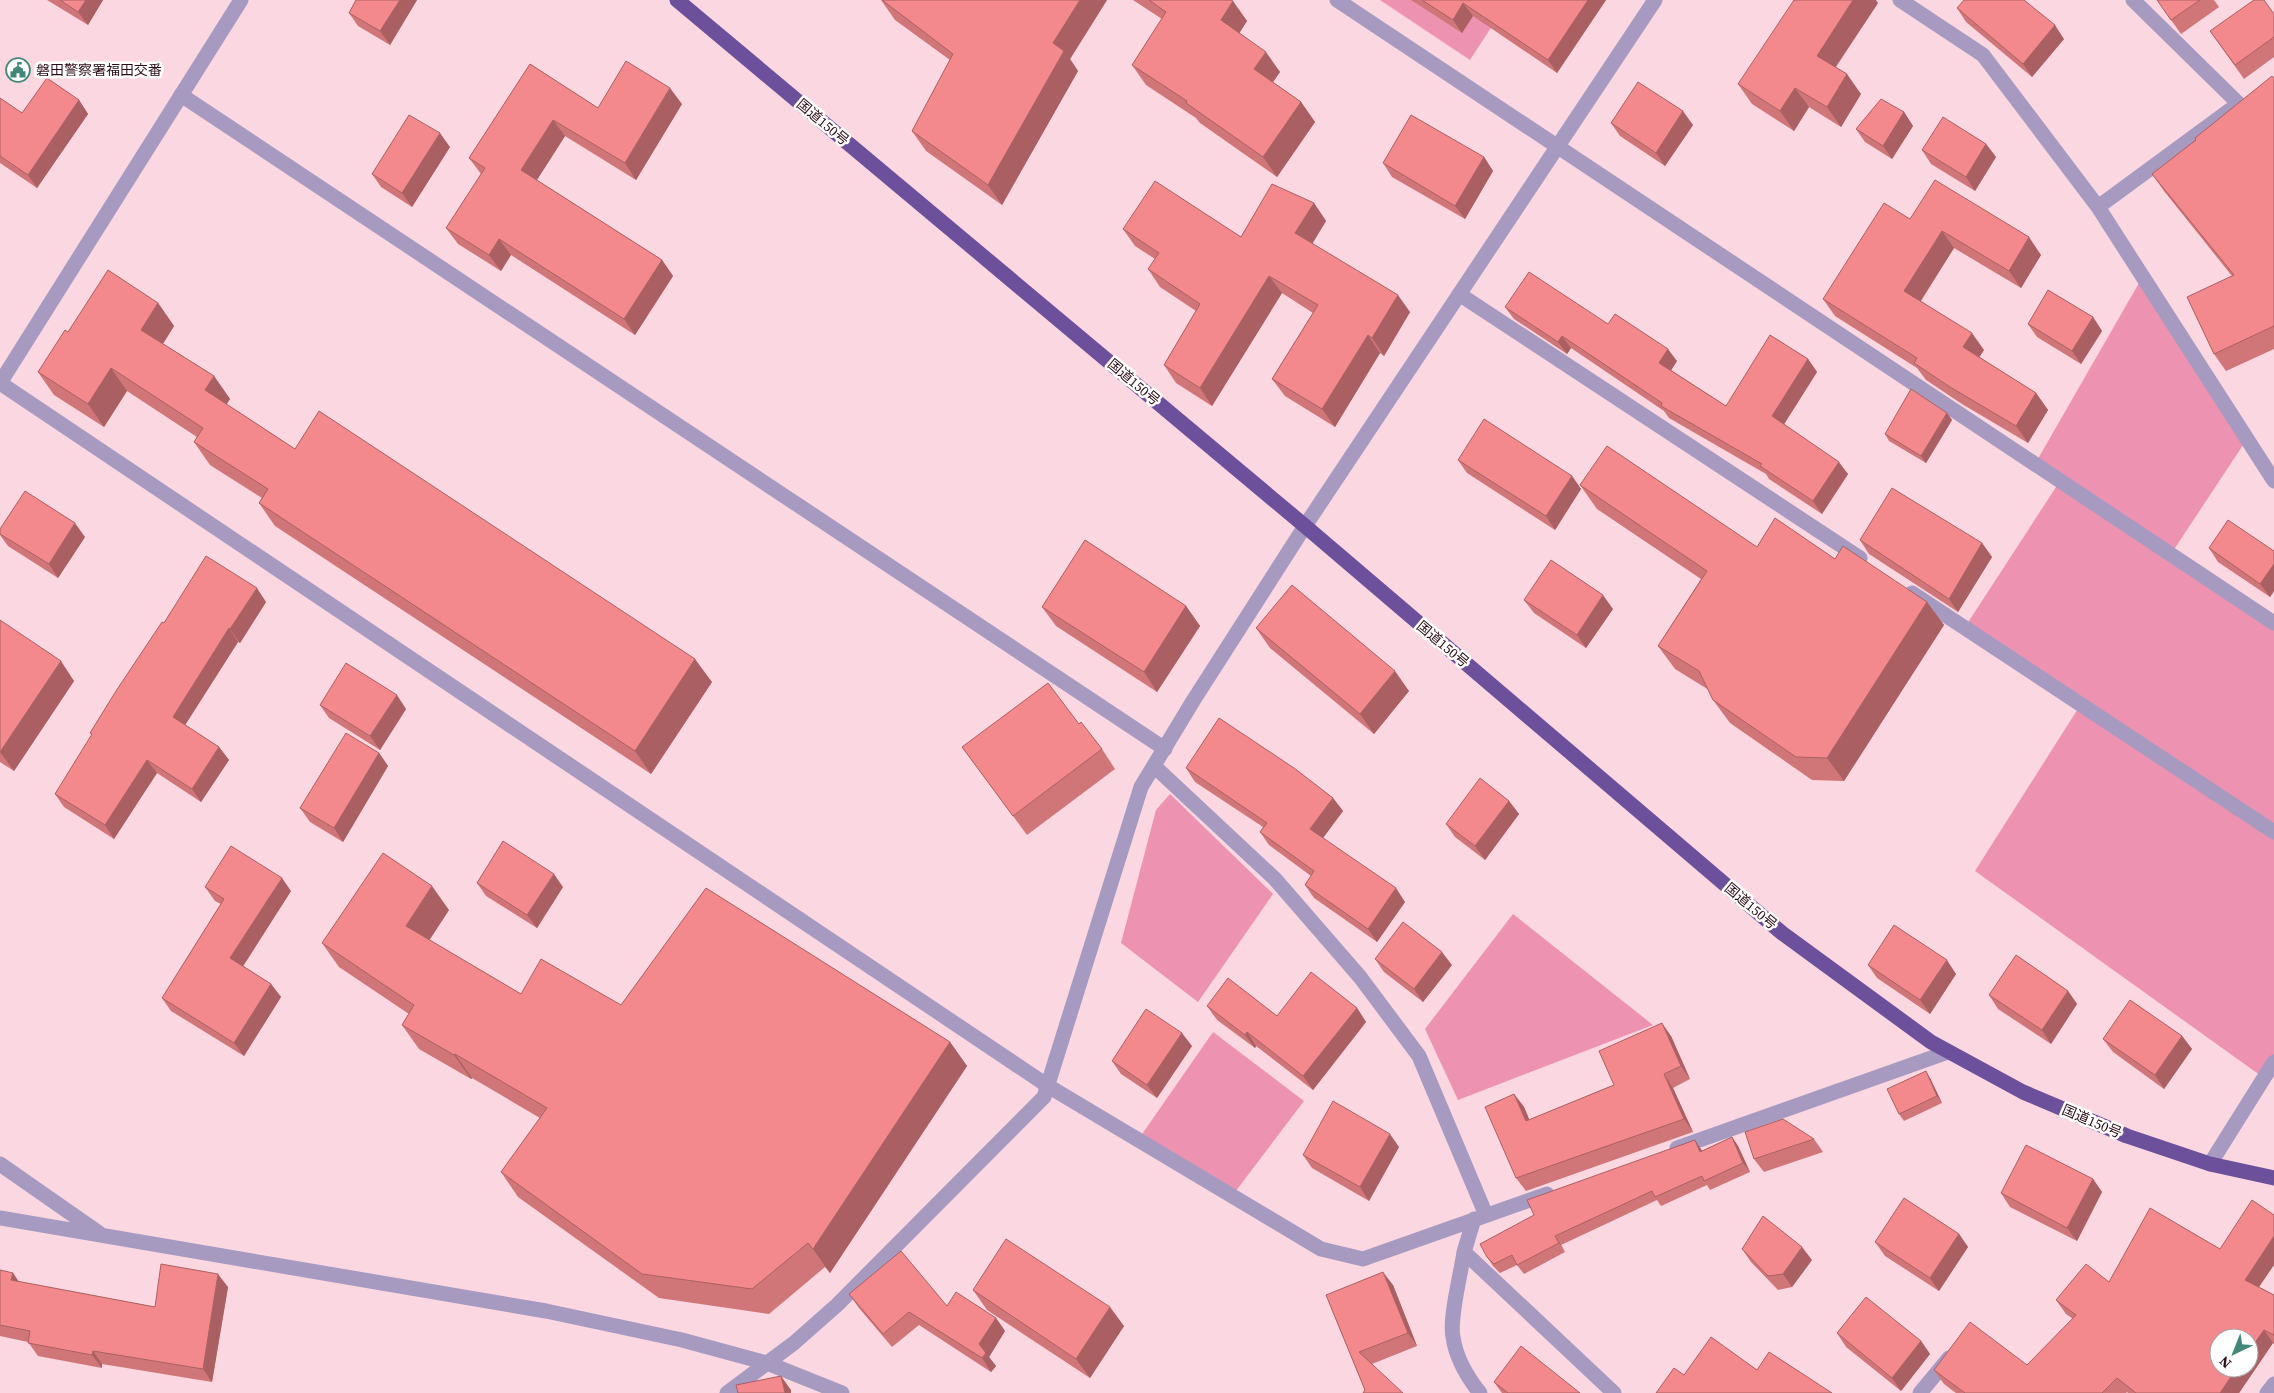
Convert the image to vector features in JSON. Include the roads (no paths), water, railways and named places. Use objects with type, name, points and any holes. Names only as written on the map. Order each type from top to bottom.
[{"type":"highway","name":"国道150号","points":[[677,0],[1305,526],[1782,933],[1931,1042],[2023,1092],[2127,1136],[2210,1164],[2274,1178]]},
{"type":"street","points":[[241,0],[0,383],[1048,1086],[1321,1249],[1363,1259],[1560,1189]]},
{"type":"street","points":[[1337,0],[2274,623]]},
{"type":"street","points":[[727,1393],[767,1363],[844,1298],[1044,1097],[1141,787],[1305,526],[1655,0]]},
{"type":"street","points":[[1900,0],[1983,55],[2098,207],[2274,481]]},
{"type":"street","points":[[2133,0],[2239,104]]},
{"type":"street","points":[[2098,207],[2253,94]]},
{"type":"street","points":[[181,95],[1164,749]]},
{"type":"street","points":[[1459,294],[1868,564]]},
{"type":"street","points":[[1902,586],[2274,832]]},
{"type":"street","points":[[1154,766],[1275,879],[1360,977],[1419,1056],[1480,1217],[1464,1252],[1455,1304],[1452,1337],[1467,1377],[1480,1393]]},
{"type":"street","points":[[1662,1153],[1948,1052]]},
{"type":"street","points":[[2210,1164],[2274,1062]]},
{"type":"street","points":[[0,1164],[102,1235]]},
{"type":"street","points":[[0,1218],[546,1311],[682,1340],[767,1363],[842,1393]]},
{"type":"street","points":[[1464,1252],[1614,1393]]},
{"type":"street","points":[[1920,1393],[1957,1348]]},
{"type":"street","points":[[2267,1393],[2274,1384]]},
{"type":"place","name":"磐田警察署福田交番","points":[[18,70]]}]
